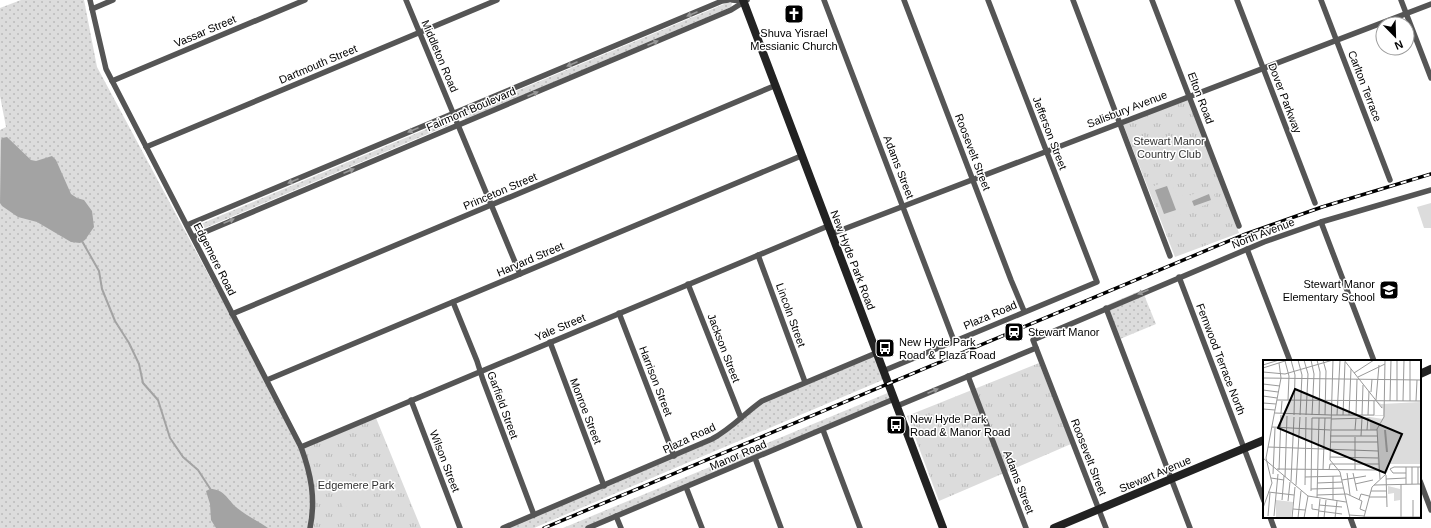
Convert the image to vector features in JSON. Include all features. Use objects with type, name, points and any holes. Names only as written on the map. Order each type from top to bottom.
[{"type":"main road","name":"New Hyde Park Road","points":[[744,0],[774,86],[943,528]]},
{"type":"main road","points":[[1421,374],[1431,369]]},
{"type":"main road","name":"Stewart Avenue","points":[[1054,528],[1263,440]]},
{"type":"street","name":"Edgemere Road","points":[[90,0],[104,64],[112,81],[301,447],[307,463],[313,491],[313,506],[310,528]]},
{"type":"street","points":[[92,9],[113,0]]},
{"type":"street","name":"Vassar Street","points":[[112,81],[305,0]]},
{"type":"street","name":"Middleton Road","points":[[406,0],[520,274]]},
{"type":"street","name":"Dartmouth Street","points":[[146,147],[497,0]]},
{"type":"street","name":"Fairmont Boulevard","points":[[187,226],[453,113],[717,3],[728,0]]},
{"type":"street","points":[[732,0],[744,0]]},
{"type":"street","name":"Fairmont Boulevard","points":[[193,237],[731,10],[744,0]]},
{"type":"street","name":"Adams Street","points":[[824,0],[954,341]]},
{"type":"street","name":"Roosevelt Street","points":[[904,0],[1024,312]]},
{"type":"street","name":"Jefferson Street","points":[[988,0],[1093,273]]},
{"type":"street","points":[[1073,0],[1170,256]]},
{"type":"street","name":"Elton Road","points":[[1152,0],[1238,226]]},
{"type":"street","name":"Dover Parkway","points":[[1237,0],[1315,203]]},
{"type":"street","name":"Carlton Terrace","points":[[1321,0],[1390,180]]},
{"type":"street","points":[[1401,0],[1431,78]]},
{"type":"street","name":"Salisbury Avenue","points":[[829,230],[903,206],[1431,4]]},
{"type":"street","name":"Princeton Street","points":[[232,314],[774,86]]},
{"type":"street","name":"Harvard Street","points":[[267,380],[801,156]]},
{"type":"street","name":"North Avenue","points":[[1106,308],[1247,249],[1321,222],[1431,190]]},
{"type":"street","points":[[1321,222],[1374,360]]},
{"type":"street","name":"Yale Street","points":[[301,447],[758,255],[829,230]]},
{"type":"street","points":[[1247,249],[1290,360]]},
{"type":"street","name":"Lincoln Street","points":[[758,255],[805,382]]},
{"type":"street","name":"Plaza Road","points":[[883,371],[1097,282],[1093,273]]},
{"type":"street","name":"Fernwood Terrace North","points":[[1179,277],[1263,498]]},
{"type":"street","name":"Jackson Street","points":[[688,284],[741,418]]},
{"type":"street","name":"Garfield Street","points":[[453,302],[478,361],[480,371],[534,515]]},
{"type":"street","points":[[1036,348],[1033,340],[1106,308],[1190,528]]},
{"type":"street","name":"Harrison Street","points":[[619,313],[674,456]]},
{"type":"street","name":"Monroe Street","points":[[550,342],[604,486]]},
{"type":"street","name":"Roosevelt Street","points":[[1036,348],[1106,528]]},
{"type":"street","name":"Manor Road","points":[[588,528],[823,430],[968,376],[1036,348]]},
{"type":"street","name":"Plaza Road","points":[[503,528],[674,456],[719,435],[762,401],[876,353]]},
{"type":"street","name":"Adams Street","points":[[968,376],[1026,528]]},
{"type":"street","name":"Wilson Street","points":[[411,400],[460,528]]},
{"type":"street","points":[[823,430],[860,528]]},
{"type":"street","points":[[755,458],[781,528]]},
{"type":"street","points":[[1421,484],[1431,510]]},
{"type":"street","points":[[686,487],[702,528]]},
{"type":"street","points":[[616,516],[620,528]]},
{"type":"street","points":[[1270,518],[1274,528]]},
{"type":"street","points":[[1350,518],[1354,528]]},
{"type":"green space","points":[[21,0],[84,0],[97,67],[301,447],[313,491],[310,528],[0,528],[0,130],[6,127],[0,96],[0,8]]},
{"type":"green space","points":[[729,2],[732,3],[731,7],[466,119],[463,117],[464,113]]},
{"type":"green space","name":"Stewart Manor Country Club","points":[[1188,99],[1239,233],[1175,257],[1123,124]]},
{"type":"green space","points":[[448,120],[451,121],[449,125],[200,230],[196,227],[198,225]]},
{"type":"green space","points":[[1170,180],[1177,196],[1182,195],[1183,198],[1212,187],[1216,201],[1164,220],[1151,187]]},
{"type":"green space","points":[[1431,203],[1431,228],[1424,228],[1417,207]]},
{"type":"green space","points":[[1142,290],[1156,324],[1120,339],[1107,305]]},
{"type":"green space","points":[[875,353],[885,379],[534,528],[506,528],[719,437],[760,402]]},
{"type":"green space","points":[[1039,363],[1071,444],[939,501],[907,416]]},
{"type":"green space","points":[[890,392],[893,399],[586,528],[563,528]]},
{"type":"green space","name":"Edgemere Park","points":[[376,418],[421,528],[310,528],[313,491],[301,449]]},
{"type":"green space","points":[[351,475],[361,480],[366,490],[366,494],[364,500],[343,508],[334,485],[339,478]]},
{"type":"shaded area","points":[[7,137],[31,160],[36,161],[52,156],[56,160],[71,194],[84,200],[92,211],[94,227],[85,240],[80,243],[71,242],[37,222],[18,217],[2,206],[0,203],[1,140],[2,138]]},
{"type":"shaded area","points":[[1167,186],[1176,210],[1164,214],[1155,190]]},
{"type":"shaded area","points":[[1209,194],[1211,200],[1194,206],[1192,201]]},
{"type":"shaded area","points":[[215,489],[225,495],[240,510],[268,528],[216,528],[211,520],[210,504],[206,491]]},
{"type":"waterway","points":[[82,241],[99,271],[102,289],[115,321],[129,343],[139,364],[143,383],[158,400],[170,438],[183,457],[198,470],[211,490]]},
{"type":"railway","points":[[544,528],[1243,235],[1322,207],[1431,174]]},
{"type":"place","name":"Shuva Yisrael Messianic Church","points":[[794,14]]},
{"type":"place","name":"Stewart Manor Elementary School","points":[[1389,290]]},
{"type":"place","name":"Stewart Manor","points":[[1014,332]]},
{"type":"place","name":"New Hyde Park Road & Plaza Road","points":[[885,348]]},
{"type":"place","name":"New Hyde Park Road & Manor Road","points":[[896,425]]}]
